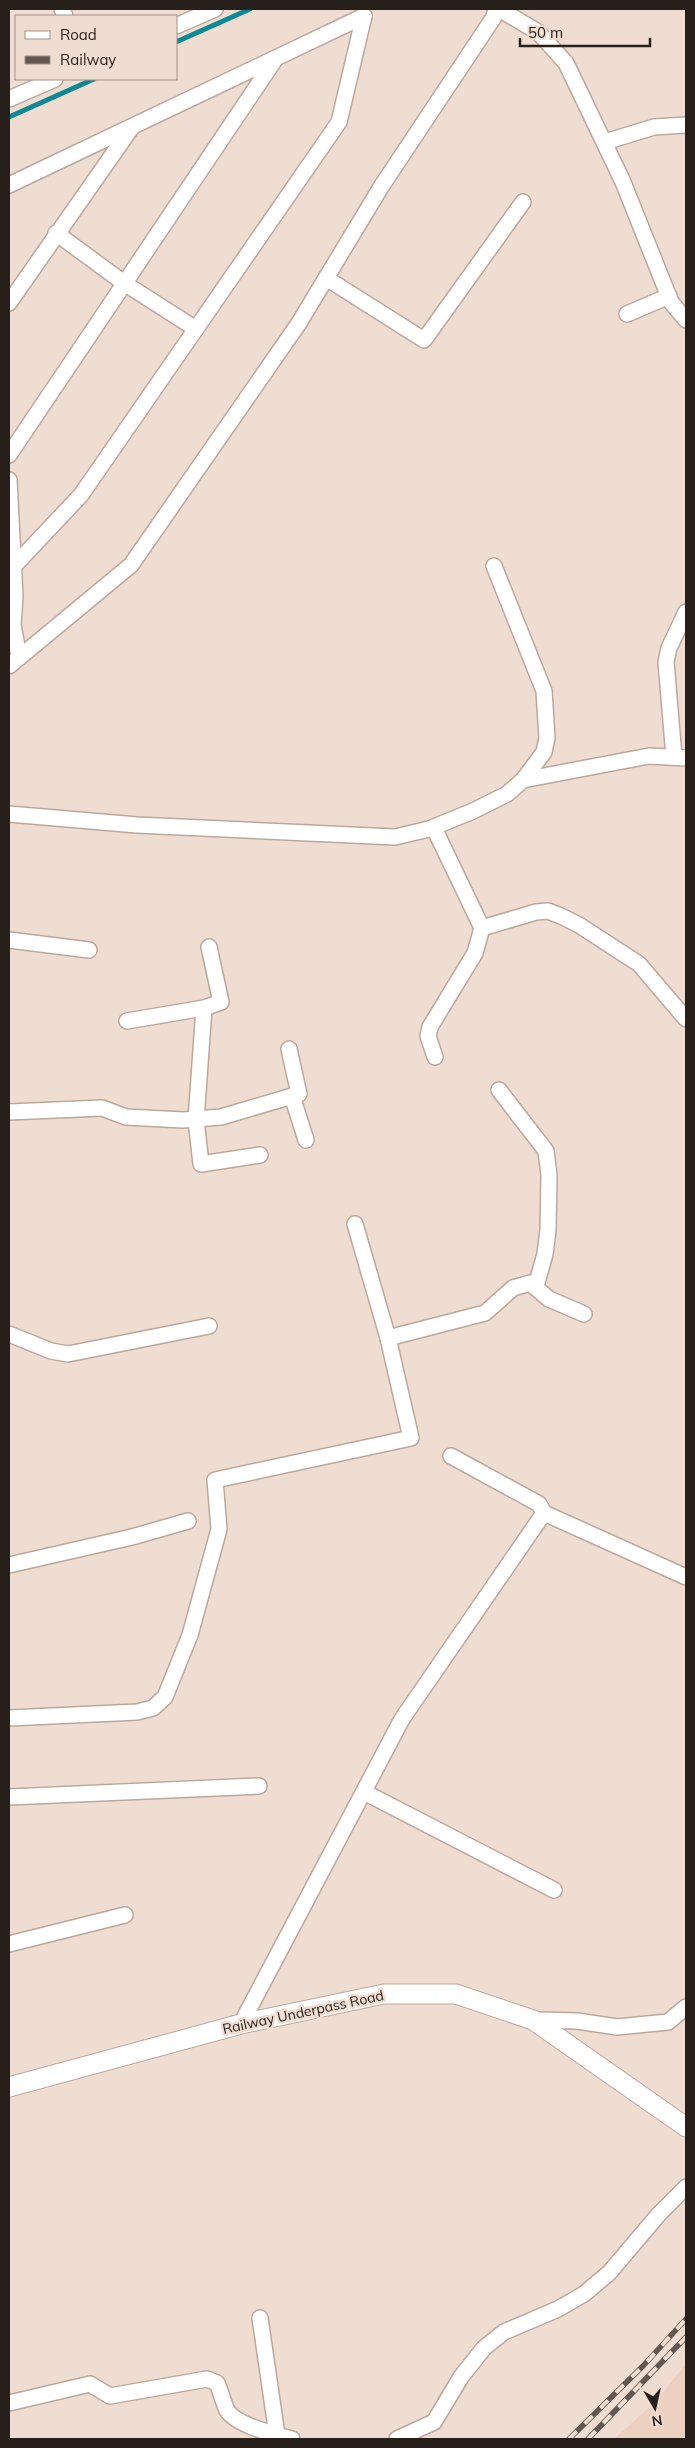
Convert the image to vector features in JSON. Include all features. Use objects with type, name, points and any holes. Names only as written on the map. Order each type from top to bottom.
[{"type":"street","points":[[178,25],[215,9]]},
{"type":"street","points":[[14,661],[131,565],[293,331],[381,187],[498,9],[538,32],[566,63],[605,142],[669,296],[686,320]]},
{"type":"street","points":[[9,185],[364,16],[339,122],[81,495],[13,567]]},
{"type":"street","points":[[9,455],[276,58]]},
{"type":"street","points":[[9,99],[53,80]]},
{"type":"street","points":[[605,142],[654,127],[686,124]]},
{"type":"street","points":[[9,303],[56,233],[133,126]]},
{"type":"street","points":[[326,278],[424,340],[523,202]]},
{"type":"street","points":[[56,233],[124,284],[196,330]]},
{"type":"street","points":[[627,314],[669,296]]},
{"type":"street","points":[[9,480],[13,567],[14,661]]},
{"type":"street","points":[[9,814],[137,825],[395,837],[434,828],[507,794],[523,780],[544,752],[547,738],[544,691],[494,566]]},
{"type":"street","points":[[523,780],[649,756],[680,758],[666,662],[669,648],[686,612]]},
{"type":"street","points":[[434,828],[482,928],[475,953],[430,1028],[428,1036],[435,1057]]},
{"type":"street","points":[[482,928],[536,912],[548,911],[562,916],[579,924],[639,964],[686,1019]]},
{"type":"street","points":[[9,940],[89,950]]},
{"type":"street","points":[[126,1021],[204,1008],[221,1002],[209,947]]},
{"type":"street","points":[[204,1008],[196,1120],[200,1164],[260,1155]]},
{"type":"street","points":[[9,1112],[102,1108],[126,1117],[140,1118],[196,1120],[220,1116],[300,1094],[289,1049]]},
{"type":"street","points":[[499,1090],[546,1151],[548,1230],[545,1254],[536,1286]]},
{"type":"street","points":[[292,1096],[306,1140]]},
{"type":"street","points":[[9,1718],[137,1712],[153,1708],[166,1697],[190,1635],[220,1529],[214,1480],[410,1438],[388,1338],[355,1224]]},
{"type":"street","points":[[388,1338],[485,1313],[513,1288],[530,1283],[549,1298],[584,1314]]},
{"type":"street","points":[[9,1334],[51,1352],[68,1354],[209,1326]]},
{"type":"street","points":[[451,1456],[539,1504],[544,1513],[686,1577]]},
{"type":"street","points":[[241,2024],[402,1719],[544,1513]]},
{"type":"street","points":[[9,1565],[132,1537],[188,1520]]},
{"type":"street","points":[[9,1797],[259,1786]]},
{"type":"street","points":[[364,1792],[554,1890]]},
{"type":"street","points":[[9,1944],[126,1915]]},
{"type":"street","name":"Railway Underpass Road","points":[[9,2087],[241,2024],[384,1994],[456,1994],[536,2023],[686,2127]]},
{"type":"street","points":[[536,2023],[540,2020],[564,2020],[617,2027],[668,2022],[682,2016]]},
{"type":"street","points":[[397,2439],[434,2422],[461,2378],[484,2348],[504,2332],[571,2302],[584,2294],[609,2273],[659,2214],[686,2187]]},
{"type":"street","points":[[260,2318],[277,2435]]},
{"type":"street","points":[[9,2403],[90,2384],[110,2396],[207,2379],[217,2384],[228,2412],[237,2420],[292,2439]]},
{"type":"shaded area","points":[[686,2364],[686,2439],[614,2439],[653,2404]]},
{"type":"waterway","points":[[178,41],[250,9]]},
{"type":"waterway","points":[[9,117],[92,80]]},
{"type":"railway","points":[[569,2439],[643,2366],[686,2319]]},
{"type":"railway","points":[[588,2439],[686,2337]]}]
